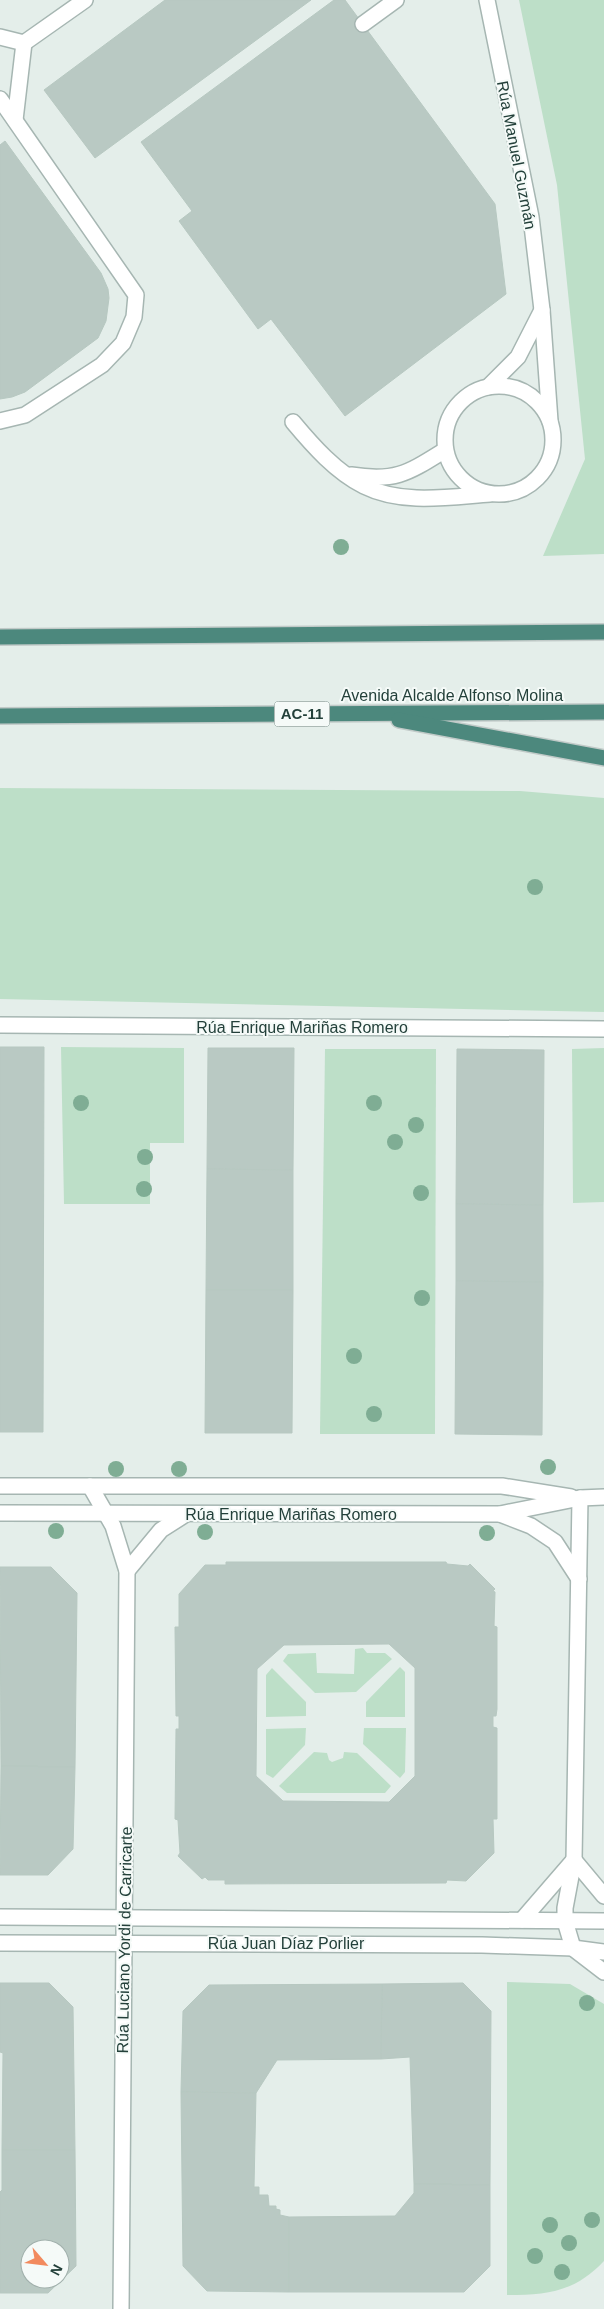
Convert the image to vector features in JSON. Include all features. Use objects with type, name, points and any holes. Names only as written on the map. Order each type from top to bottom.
[{"type":"highway","points":[[0,637],[604,632]]},
{"type":"highway","name":"Avenida Alcalde Alfonso Molina","points":[[0,716],[604,712]]},
{"type":"highway","points":[[366,713],[604,758]]},
{"type":"street","points":[[15,120],[24,43],[85,0]]},
{"type":"street","points":[[363,24],[396,0]]},
{"type":"street","name":"Rúa Manuel Guzmán","points":[[293,422],[317,450],[345,474],[364,486],[386,494],[425,498],[506,494],[522,490],[536,481],[546,468],[552,453],[554,437],[550,421],[542,310],[531,217],[486,0]]},
{"type":"street","points":[[0,37],[24,43]]},
{"type":"street","points":[[0,99],[136,295],[134,317],[123,343],[102,364],[26,415],[0,421]]},
{"type":"street","name":"Rúa Manuel Guzmán","points":[[488,387],[518,357],[542,310]]},
{"type":"street","name":"Rúa Manuel Guzmán","points":[[490,494],[474,489],[461,479],[451,466],[446,450],[445,434],[450,417],[459,403],[473,392],[488,387],[504,386],[518,389],[532,397],[543,407],[550,421]]},
{"type":"street","points":[[345,474],[381,478],[399,476],[446,450]]},
{"type":"street","name":"Rúa Enrique Mariñas Romero","points":[[0,1025],[604,1028]]},
{"type":"street","name":"Rúa Enrique Mariñas Romero","points":[[0,1486],[502,1486],[580,1498],[604,1498]]},
{"type":"street","name":"Rúa Luciano Yordi de Carricarte","points":[[90,1486],[113,1526],[127,1571],[121,2309]]},
{"type":"street","points":[[580,1498],[574,1860],[566,1908],[566,1921],[573,1948],[604,1972]]},
{"type":"street","name":"Rúa Enrique Mariñas Romero","points":[[0,1513],[500,1514],[580,1498]]},
{"type":"street","points":[[127,1571],[161,1530],[187,1514]]},
{"type":"street","points":[[500,1514],[531,1526],[555,1542],[579,1578]]},
{"type":"street","points":[[574,1860],[604,1896]]},
{"type":"street","points":[[522,1920],[574,1860]]},
{"type":"street","name":"Rúa Juan Díaz Porlier","points":[[0,1917],[604,1921]]},
{"type":"street","name":"Rúa Juan Díaz Porlier","points":[[0,1943],[472,1945],[573,1948],[604,1952]]},
{"type":"green space","points":[[519,0],[604,0],[604,554],[543,556],[585,459],[557,185]]},
{"type":"green space","points":[[0,788],[520,791],[604,798],[604,1012],[0,999]]},
{"type":"green space","points":[[61,1047],[184,1048],[184,1143],[150,1143],[150,1204],[64,1204]]},
{"type":"green space","points":[[604,1048],[604,1202],[573,1203],[572,1049]]},
{"type":"green space","points":[[325,1049],[436,1049],[435,1434],[320,1434]]},
{"type":"green space","points":[[363,1648],[367,1653],[385,1653],[392,1659],[356,1692],[315,1693],[283,1661],[288,1654],[316,1653],[317,1673],[354,1674],[355,1649]]},
{"type":"green space","points":[[400,1667],[405,1672],[405,1717],[366,1717],[366,1702]]},
{"type":"green space","points":[[272,1668],[306,1702],[306,1716],[266,1717],[266,1675]]},
{"type":"green space","points":[[306,1728],[305,1745],[273,1778],[266,1774],[266,1729]]},
{"type":"green space","points":[[364,1728],[406,1728],[405,1772],[400,1778],[363,1744]]},
{"type":"green space","points":[[314,1752],[327,1753],[329,1760],[332,1762],[343,1758],[344,1752],[357,1753],[391,1786],[385,1793],[287,1793],[279,1786]]},
{"type":"green space","points":[[507,1982],[570,1984],[604,2004],[604,2261],[582,2279],[571,2285],[560,2290],[535,2294],[507,2295]]},
{"type":"building","points":[[165,0],[311,0],[95,158],[44,90]]},
{"type":"building","points":[[334,0],[345,0],[495,204],[506,294],[345,416],[271,319],[258,329],[179,221],[192,211],[141,142]]},
{"type":"building","points":[[5,141],[101,273],[108,289],[109,298],[106,321],[98,338],[25,392],[0,399],[0,145]]},
{"type":"building","points":[[0,1047],[44,1047],[43,1432],[0,1432]]},
{"type":"building","points":[[208,1048],[294,1048],[293,1170],[207,1169]]},
{"type":"building","points":[[457,1049],[544,1050],[543,1205],[456,1204]]},
{"type":"building","points":[[207,1169],[293,1170],[293,1290],[206,1290]]},
{"type":"building","points":[[456,1204],[543,1205],[543,1282],[456,1281]]},
{"type":"building","points":[[456,1281],[543,1282],[542,1435],[455,1434]]},
{"type":"building","points":[[206,1290],[293,1290],[292,1433],[205,1433]]},
{"type":"building","points":[[226,1562],[446,1562],[447,1564],[468,1566],[470,1564],[495,1589],[493,1591],[495,1592],[494,1626],[497,1627],[497,1709],[496,1716],[493,1716],[493,1727],[497,1728],[497,1819],[493,1819],[494,1853],[466,1881],[447,1880],[446,1883],[225,1884],[225,1880],[208,1880],[205,1877],[202,1879],[178,1856],[180,1853],[178,1820],[175,1819],[176,1729],[179,1729],[179,1716],[176,1716],[175,1627],[179,1627],[179,1594],[205,1565],[226,1565]],"holes":[[[389,1644],[415,1668],[415,1776],[389,1802],[283,1801],[256,1776],[257,1669],[284,1645]]]},
{"type":"building","points":[[0,1567],[51,1567],[77,1593],[75,1767],[1,1766]]},
{"type":"building","points":[[1,1766],[75,1767],[73,1849],[48,1875],[0,1875]]},
{"type":"building","points":[[0,1983],[49,1983],[73,2007],[75,2150],[2,2150],[3,2053],[0,2052]]},
{"type":"building","points":[[463,1983],[491,2011],[490,2185],[414,2184],[410,2057],[381,2059],[382,1984]]},
{"type":"building","points":[[382,1984],[381,2059],[277,2060],[256,2093],[181,2092],[183,2011],[209,1985]]},
{"type":"building","points":[[181,2092],[256,2093],[254,2187],[259,2187],[259,2195],[268,2195],[269,2206],[276,2206],[276,2209],[280,2210],[280,2215],[289,2217],[289,2292],[207,2291],[183,2266]]},
{"type":"building","points":[[2,2150],[75,2150],[76,2266],[70,2272],[70,2239],[20,2239],[20,2289],[52,2289],[48,2293],[0,2293],[0,2192],[2,2190]]},
{"type":"building","points":[[414,2184],[490,2185],[490,2266],[464,2292],[289,2292],[289,2217],[395,2216],[414,2193]]}]
